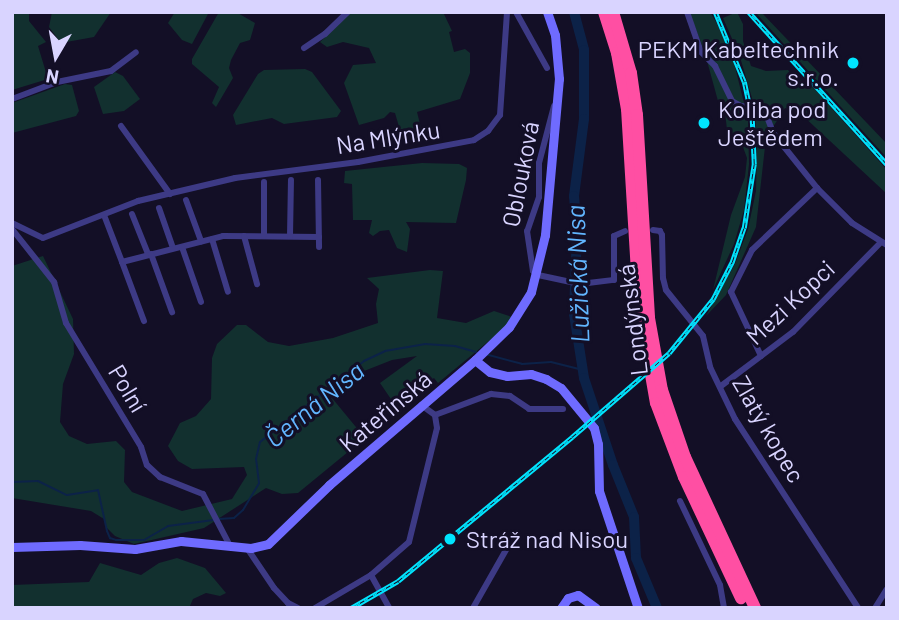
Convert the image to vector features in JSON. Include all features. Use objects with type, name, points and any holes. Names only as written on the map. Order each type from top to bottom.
[{"type":"highway","name":"Londýnská","points":[[604,12],[617,53],[628,109],[639,306],[656,403],[684,477],[750,607]]},
{"type":"highway","name":"Londýnská","points":[[613,12],[631,74],[637,115],[649,318],[662,390],[685,457],[750,607]]},
{"type":"street","points":[[304,48],[325,34],[348,12]]},
{"type":"street","name":"Na Mlýnku","points":[[12,223],[43,238],[138,201],[235,178],[358,162],[474,140],[488,131],[500,115],[507,12]]},
{"type":"street","points":[[516,12],[547,68]]},
{"type":"street","points":[[547,12],[555,34],[559,98],[545,235],[538,275],[523,308],[509,327],[475,360],[490,372],[506,376],[531,374],[546,379],[561,388],[594,428],[598,444],[600,491],[638,608]]},
{"type":"street","points":[[687,12],[701,52],[715,66],[732,101],[740,106],[764,109],[773,133],[817,188],[852,223],[884,243]]},
{"type":"street","points":[[12,99],[57,82],[111,71],[136,52]]},
{"type":"street","name":"Oblouková","points":[[538,275],[531,265],[527,231],[539,197],[539,163],[553,109],[559,98]]},
{"type":"street","points":[[121,126],[170,194]]},
{"type":"street","points":[[290,236],[291,180]]},
{"type":"street","name":"Na Mlýnku","points":[[318,180],[319,247]]},
{"type":"street","points":[[264,183],[264,236]]},
{"type":"street","points":[[761,356],[731,292],[752,250],[817,188]]},
{"type":"street","points":[[186,200],[201,241]]},
{"type":"street","points":[[159,208],[173,248]]},
{"type":"street","points":[[132,214],[172,312]]},
{"type":"street","points":[[104,215],[144,321]]},
{"type":"street","name":"Polní","points":[[12,229],[54,282],[66,324],[141,447],[149,469],[163,478],[182,483],[203,494],[229,544]]},
{"type":"street","name":"Zlatý kopec","points":[[653,230],[660,231],[662,235],[663,278],[666,290],[695,324],[702,337],[710,367],[735,419],[858,608]]},
{"type":"street","name":"Londýnská","points":[[538,275],[580,284],[614,280],[614,236],[625,231]]},
{"type":"street","points":[[122,262],[212,239],[244,236],[319,237]]},
{"type":"street","points":[[244,236],[257,284]]},
{"type":"street","points":[[212,239],[228,292]]},
{"type":"street","name":"Mezi Kopci","points":[[721,386],[793,332],[884,243]]},
{"type":"street","points":[[182,247],[201,302]]},
{"type":"street","name":"Kateřinská","points":[[247,548],[260,548],[274,540],[329,485],[475,360]]},
{"type":"street","name":"Kateřinská","points":[[435,415],[491,394],[510,396],[529,410],[563,409]]},
{"type":"street","points":[[315,608],[371,575],[406,546],[437,428],[435,415],[421,405]]},
{"type":"street","points":[[680,501],[720,585],[724,608]]},
{"type":"street","points":[[473,608],[515,534]]},
{"type":"street","points":[[12,547],[80,545],[135,550],[181,541],[229,544],[247,548],[274,588],[288,603],[298,608]]},
{"type":"street","points":[[371,575],[389,608]]},
{"type":"street","points":[[875,608],[887,589]]},
{"type":"street","points":[[561,608],[568,597],[578,595],[596,608]]},
{"type":"green space","points":[[12,12],[29,12],[29,21],[46,42],[38,46],[48,79],[12,90]]},
{"type":"green space","points":[[52,12],[111,12],[94,37],[61,43],[49,27]]},
{"type":"green space","points":[[175,12],[209,12],[192,44],[182,40],[168,23]]},
{"type":"green space","points":[[219,12],[236,12],[255,23],[250,40],[240,43],[231,60],[229,68],[233,78],[216,107],[212,103],[219,87],[192,64],[192,59]]},
{"type":"green space","points":[[351,12],[443,12],[452,31],[449,32],[454,52],[465,49],[470,53],[470,73],[460,99],[417,112],[424,140],[404,144],[395,113],[390,112],[384,118],[359,125],[344,83],[353,65],[376,63],[369,48],[343,42],[327,47],[320,42]]},
{"type":"green space","points":[[689,12],[710,12],[716,22],[733,59],[748,119],[749,164],[744,210],[734,244],[713,290],[731,215],[745,177],[747,158],[743,147],[727,130],[725,112],[718,101],[704,50]]},
{"type":"green space","points":[[737,12],[743,24],[743,41],[751,66],[766,71],[788,70],[794,78],[810,84],[887,170],[887,194],[801,114],[785,108],[766,138],[756,227],[726,295],[706,316],[735,264],[748,229],[756,191],[757,137],[754,105],[740,57],[723,18]]},
{"type":"green space","points":[[755,12],[761,12],[887,144],[887,158]]},
{"type":"green space","points":[[305,69],[312,72],[341,111],[337,117],[284,124],[272,118],[236,125],[233,115],[258,74],[264,70]]},
{"type":"green space","points":[[115,72],[123,76],[140,99],[124,111],[103,114],[94,87]]},
{"type":"green space","points":[[65,84],[72,85],[79,111],[76,116],[12,133],[12,103]]},
{"type":"green space","points":[[422,163],[459,164],[467,168],[466,180],[456,223],[406,222],[410,229],[407,252],[397,248],[389,230],[380,231],[373,236],[369,233],[372,220],[353,220],[352,184],[344,183],[345,171]]},
{"type":"green space","points":[[43,256],[73,319],[74,354],[63,384],[60,422],[69,436],[87,444],[116,441],[125,450],[124,482],[132,492],[182,511],[232,499],[247,475],[244,467],[192,469],[178,461],[168,446],[180,423],[196,416],[211,399],[212,358],[217,344],[237,325],[246,325],[268,342],[289,346],[333,338],[378,323],[376,304],[379,289],[367,278],[430,270],[443,271],[437,318],[466,323],[494,311],[512,317],[507,326],[438,383],[434,378],[395,405],[380,383],[417,356],[392,360],[354,375],[332,394],[332,398],[365,438],[298,493],[282,494],[266,488],[204,528],[134,544],[115,536],[106,527],[104,519],[91,511],[12,498],[12,266]]},
{"type":"green space","points":[[177,558],[205,568],[226,593],[220,596],[206,593],[193,599],[189,608],[12,608],[12,585],[89,582],[100,563],[141,575],[159,563]]},
{"type":"waterway","name":"Lužická Nisa","points":[[574,12],[584,50],[584,119],[574,196],[577,231],[574,314],[584,378],[613,465],[634,517],[636,558],[657,608]]},
{"type":"waterway","name":"Černá Nisa","points":[[219,519],[234,518],[243,510],[259,483],[256,459],[260,442],[364,361],[385,351],[425,344],[455,346],[476,352]]},
{"type":"waterway","name":"Černá Nisa","points":[[485,354],[522,364],[551,362],[583,370]]},
{"type":"waterway","name":"Černá Nisa","points":[[12,482],[38,481],[67,495],[98,490],[107,531],[110,538],[116,540],[144,540],[168,526],[214,520]]},
{"type":"railway","points":[[351,608],[398,581],[572,437],[669,353],[713,299],[732,262],[744,228],[754,164],[752,119],[744,82],[715,12]]},
{"type":"railway","points":[[749,12],[887,164]]},
{"type":"place","name":"PEKM Kabeltechnik s.r.o.","points":[[853,63]]},
{"type":"place","name":"Koliba pod Ještědem","points":[[704,123]]},
{"type":"place","name":"Stráž nad Nisou","points":[[450,539]]}]
